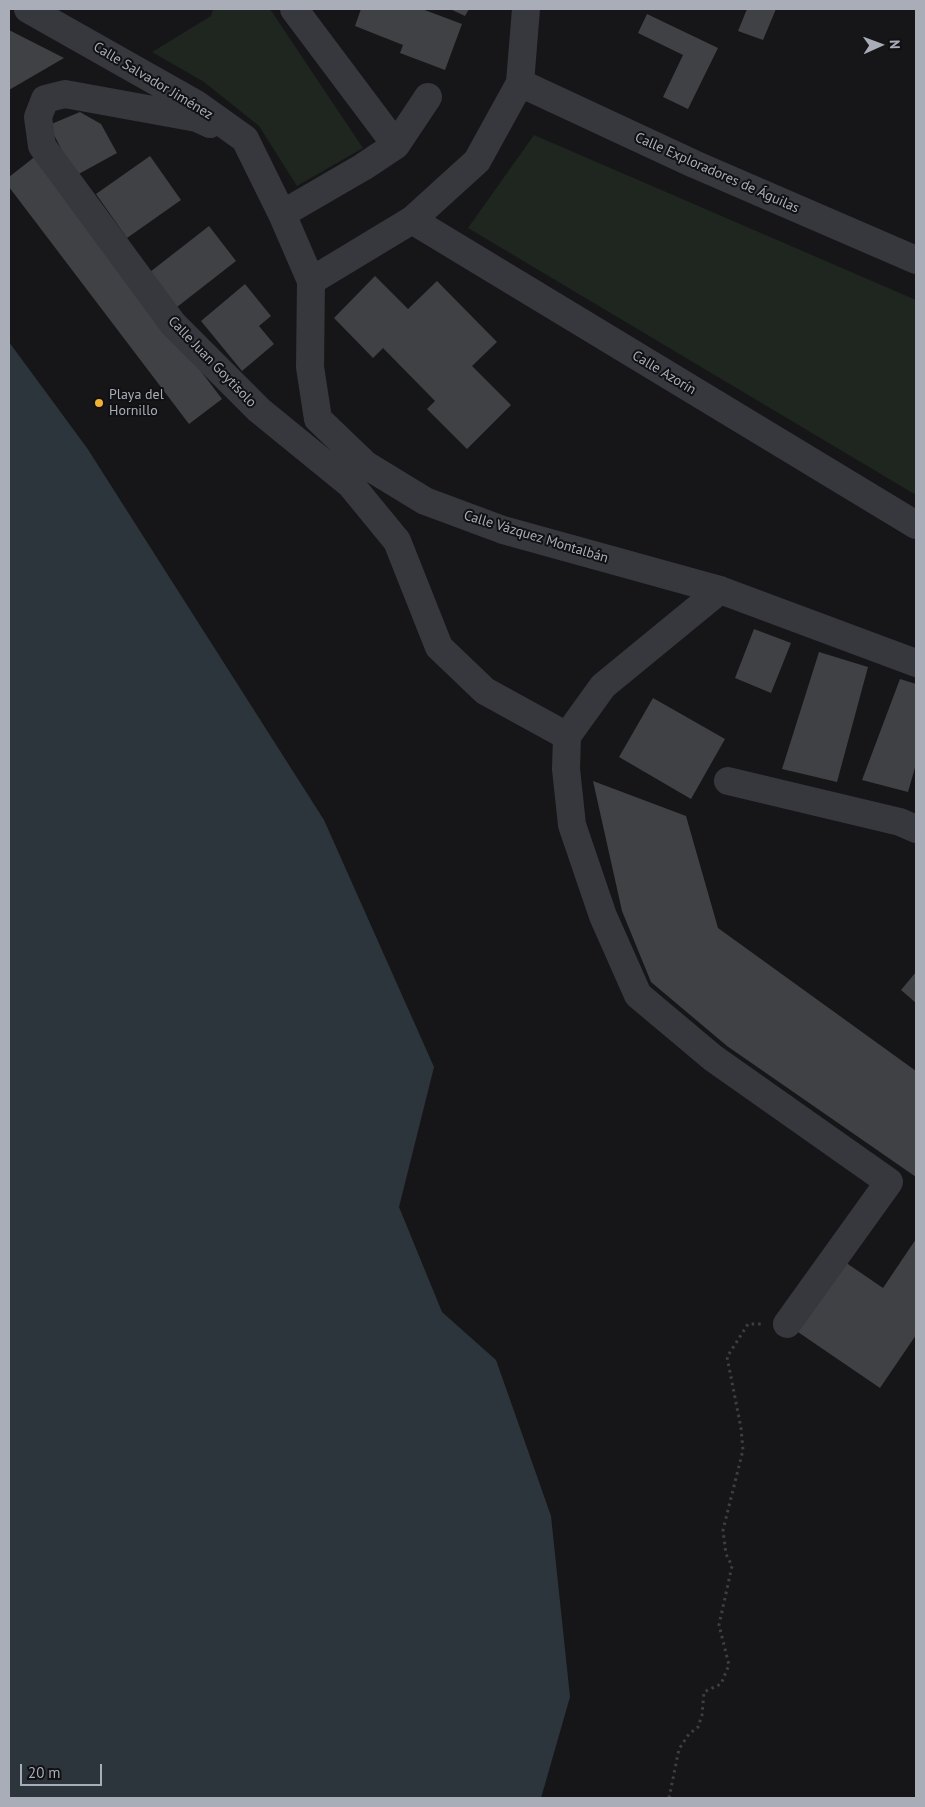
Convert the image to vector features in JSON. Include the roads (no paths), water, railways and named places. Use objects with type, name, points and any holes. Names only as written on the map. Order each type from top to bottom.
[{"type":"street","name":"Calle Salvador Jiménez","points":[[28,9],[196,104],[245,139],[282,214],[311,281]]},
{"type":"street","points":[[294,9],[396,145]]},
{"type":"street","points":[[311,281],[412,220],[477,161],[520,83],[526,9]]},
{"type":"street","name":"Calle Exploradores de Águilas","points":[[520,83],[694,164],[916,260]]},
{"type":"street","name":"Calle Juan Goytisolo","points":[[245,139],[197,118],[65,94],[45,99],[38,117],[42,146],[173,324],[259,410],[351,485],[397,540],[438,647],[485,691],[567,736]]},
{"type":"street","points":[[282,214],[363,167],[396,145],[428,97]]},
{"type":"street","name":"Calle Azorín","points":[[412,220],[916,525]]},
{"type":"street","name":"Calle Vázquez Montalbán","points":[[311,281],[310,367],[318,419],[366,464],[425,501],[503,530],[720,590],[916,663]]},
{"type":"street","points":[[720,590],[603,686],[567,736],[566,769],[572,826],[602,916],[638,995],[713,1058],[889,1182],[787,1324]]},
{"type":"street","points":[[728,781],[900,822],[916,830]]},
{"type":"place","name":"Playa del Hornillo","points":[[99,403]]}]
